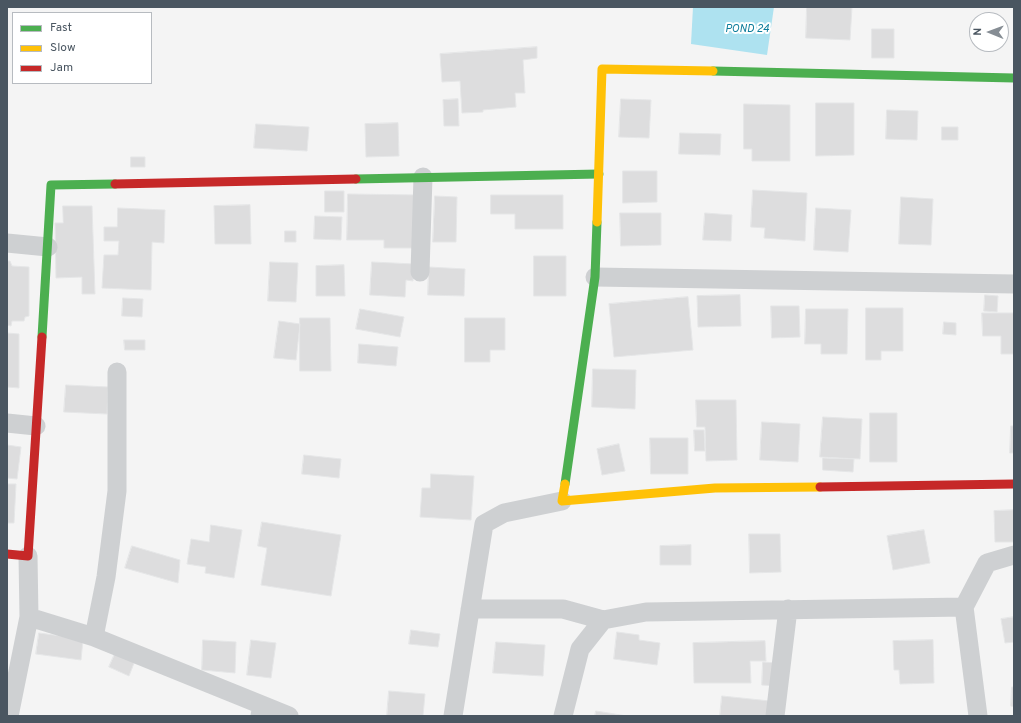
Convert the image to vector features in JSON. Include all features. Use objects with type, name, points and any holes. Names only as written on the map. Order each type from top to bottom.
[{"type":"street","points":[[562,500],[595,277],[602,69],[1014,78]]},
{"type":"street","points":[[9,716],[29,617],[28,556],[51,185],[599,174]]},
{"type":"street","points":[[420,272],[423,177]]},
{"type":"street","points":[[7,243],[48,247]]},
{"type":"street","points":[[595,277],[1014,284]]},
{"type":"street","points":[[94,637],[106,577],[117,491],[117,372]]},
{"type":"street","points":[[7,423],[36,426]]},
{"type":"street","points":[[453,716],[484,524],[504,513],[562,500],[715,488],[1014,484]]},
{"type":"street","points":[[7,554],[28,556]]},
{"type":"street","points":[[978,716],[964,607],[987,563],[1014,555]]},
{"type":"street","points":[[470,609],[563,609],[603,620],[646,612],[964,607]]},
{"type":"street","points":[[776,716],[788,609]]},
{"type":"street","points":[[29,617],[94,637],[261,711],[288,716]]},
{"type":"street","points":[[563,716],[580,649],[603,620]]},
{"type":"water","name":"POND 24","points":[[693,7],[774,7],[767,55],[691,44]]},
{"type":"building","points":[[807,7],[852,7],[850,40],[806,38]]},
{"type":"building","points":[[872,29],[894,29],[894,58],[872,58]]},
{"type":"building","points":[[537,47],[537,58],[523,60],[525,93],[515,93],[516,107],[483,110],[483,112],[462,113],[460,81],[442,82],[440,54]]},
{"type":"building","points":[[458,99],[459,126],[444,126],[443,100]]},
{"type":"building","points":[[621,99],[651,100],[649,138],[619,137]]},
{"type":"building","points":[[816,103],[854,103],[854,155],[816,156]]},
{"type":"building","points":[[744,104],[790,105],[790,161],[752,161],[752,149],[744,149]]},
{"type":"building","points":[[887,110],[918,111],[917,140],[886,139]]},
{"type":"building","points":[[398,123],[399,156],[366,157],[365,124]]},
{"type":"building","points":[[256,124],[309,127],[307,151],[254,148]]},
{"type":"building","points":[[942,127],[958,127],[958,140],[942,140]]},
{"type":"building","points":[[680,133],[721,134],[720,155],[679,154]]},
{"type":"building","points":[[131,157],[145,157],[145,167],[131,167]]},
{"type":"building","points":[[623,171],[657,171],[657,202],[623,203]]},
{"type":"building","points":[[753,190],[807,193],[805,241],[764,238],[765,228],[751,227]]},
{"type":"building","points":[[325,191],[344,191],[344,212],[325,212]]},
{"type":"building","points":[[348,194],[418,195],[418,248],[384,248],[384,240],[347,240]]},
{"type":"building","points":[[491,195],[563,195],[563,229],[515,229],[515,214],[491,214]]},
{"type":"building","points":[[435,196],[457,197],[456,242],[433,242]]},
{"type":"building","points":[[901,197],[933,199],[931,245],[899,244]]},
{"type":"building","points":[[250,205],[251,244],[215,244],[214,206]]},
{"type":"building","points":[[63,206],[92,206],[95,294],[82,294],[82,277],[56,278],[55,223],[63,223]]},
{"type":"building","points":[[118,208],[165,210],[164,243],[152,242],[151,290],[102,288],[104,255],[118,255],[119,241],[104,241],[104,227],[117,227]]},
{"type":"building","points":[[816,208],[851,210],[848,252],[814,250]]},
{"type":"building","points":[[620,213],[661,213],[661,245],[621,246]]},
{"type":"building","points":[[705,213],[732,215],[731,241],[703,240]]},
{"type":"building","points":[[315,216],[342,217],[341,240],[314,239]]},
{"type":"building","points":[[285,231],[296,231],[296,242],[285,242]]},
{"type":"building","points":[[534,256],[566,256],[566,296],[534,296]]},
{"type":"building","points":[[7,261],[10,261],[12,266],[29,267],[29,316],[25,317],[24,321],[12,321],[11,326],[7,325]]},
{"type":"building","points":[[270,262],[298,263],[296,302],[268,301]]},
{"type":"building","points":[[372,262],[414,264],[413,281],[406,280],[405,297],[370,295]]},
{"type":"building","points":[[344,265],[345,296],[316,296],[316,266]]},
{"type":"building","points":[[429,267],[465,269],[464,296],[428,295]]},
{"type":"building","points":[[740,295],[741,326],[698,327],[697,296]]},
{"type":"building","points":[[985,295],[998,296],[997,312],[984,311]]},
{"type":"building","points":[[688,297],[693,350],[614,357],[609,304]]},
{"type":"building","points":[[123,298],[143,299],[142,317],[122,316]]},
{"type":"building","points":[[771,306],[799,306],[800,337],[772,338]]},
{"type":"building","points":[[866,308],[903,308],[903,351],[881,351],[881,360],[866,360]]},
{"type":"building","points":[[360,309],[404,317],[400,337],[356,329]]},
{"type":"building","points":[[806,309],[848,309],[847,354],[821,354],[821,344],[805,344]]},
{"type":"building","points":[[982,313],[1014,313],[1014,354],[1001,354],[1001,336],[983,336]]},
{"type":"building","points":[[300,318],[330,318],[331,371],[300,371]]},
{"type":"building","points":[[465,318],[505,318],[505,350],[490,350],[490,362],[465,362]]},
{"type":"building","points":[[279,321],[300,324],[296,360],[274,358]]},
{"type":"building","points":[[944,322],[956,323],[956,335],[943,334]]},
{"type":"building","points":[[7,333],[19,334],[19,388],[7,387]]},
{"type":"building","points":[[124,340],[145,340],[145,350],[125,350]]},
{"type":"building","points":[[359,344],[398,347],[396,366],[358,363]]},
{"type":"building","points":[[593,369],[636,370],[635,409],[592,407]]},
{"type":"building","points":[[66,385],[108,387],[107,414],[64,412]]},
{"type":"building","points":[[696,400],[736,400],[737,460],[706,461],[705,427],[697,427]]},
{"type":"building","points":[[870,413],[897,413],[897,462],[870,462]]},
{"type":"building","points":[[823,417],[862,419],[860,459],[820,457]]},
{"type":"building","points":[[762,422],[800,424],[798,462],[760,460]]},
{"type":"building","points":[[1011,426],[1014,426],[1014,453],[1010,453]]},
{"type":"building","points":[[694,430],[704,430],[705,451],[695,451]]},
{"type":"building","points":[[650,438],[688,438],[688,474],[651,474]]},
{"type":"building","points":[[619,444],[625,471],[602,475],[597,449]]},
{"type":"building","points":[[7,445],[21,447],[17,479],[7,478]]},
{"type":"building","points":[[304,455],[341,459],[339,478],[302,474]]},
{"type":"building","points":[[823,458],[854,459],[853,472],[823,470]]},
{"type":"building","points":[[431,474],[474,476],[471,520],[420,517],[422,488],[430,488]]},
{"type":"building","points":[[7,484],[16,484],[14,523],[7,523]]},
{"type":"building","points":[[1014,510],[1014,542],[995,542],[994,511]]},
{"type":"building","points":[[262,522],[341,535],[331,596],[261,585],[267,548],[258,546]]},
{"type":"building","points":[[211,525],[242,530],[234,578],[205,573],[206,567],[187,564],[191,539],[209,542]]},
{"type":"building","points":[[924,530],[930,563],[893,570],[887,536]]},
{"type":"building","points":[[749,534],[780,534],[781,572],[750,573]]},
{"type":"building","points":[[691,545],[691,565],[660,565],[660,546]]},
{"type":"building","points":[[132,546],[180,560],[178,583],[125,568]]},
{"type":"building","points":[[1014,617],[1014,642],[1005,643],[1001,619]]},
{"type":"building","points":[[411,630],[440,634],[438,647],[409,644]]},
{"type":"building","points":[[617,632],[639,635],[639,640],[660,643],[657,665],[614,659]]},
{"type":"building","points":[[39,633],[83,639],[81,660],[36,654]]},
{"type":"building","points":[[203,640],[236,642],[235,673],[202,670]]},
{"type":"building","points":[[251,640],[276,643],[271,678],[247,675]]},
{"type":"building","points":[[933,640],[934,683],[900,684],[899,670],[894,670],[893,641]]},
{"type":"building","points":[[765,641],[766,661],[750,661],[751,683],[694,683],[693,643]]},
{"type":"building","points":[[496,642],[545,645],[543,676],[493,673]]},
{"type":"building","points":[[117,649],[136,658],[129,676],[109,667]]},
{"type":"building","points":[[763,662],[777,663],[776,686],[762,685]]},
{"type":"building","points":[[1012,687],[1014,687],[1014,707],[1011,706]]},
{"type":"building","points":[[389,691],[425,694],[423,716],[387,716]]},
{"type":"building","points":[[722,696],[770,701],[769,716],[720,716]]},
{"type":"building","points":[[596,711],[627,716],[595,716]]},
{"type":"traffic: fast","points":[[713,71],[1014,78]]},
{"type":"traffic: fast","points":[[356,179],[599,174]]},
{"type":"traffic: fast","points":[[42,337],[51,185],[115,184]]},
{"type":"traffic: fast","points":[[565,484],[595,277],[597,222]]},
{"type":"traffic: slow","points":[[597,222],[602,69],[713,71]]},
{"type":"traffic: slow","points":[[565,484],[562,501],[715,488],[820,487]]},
{"type":"traffic: jam","points":[[115,184],[356,179]]},
{"type":"traffic: jam","points":[[7,554],[28,556],[42,337]]},
{"type":"traffic: jam","points":[[820,487],[1014,484]]}]
